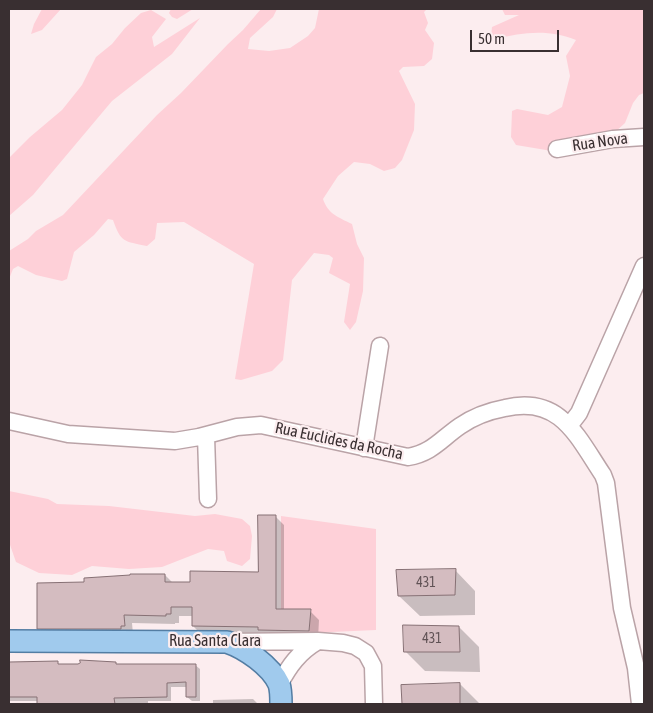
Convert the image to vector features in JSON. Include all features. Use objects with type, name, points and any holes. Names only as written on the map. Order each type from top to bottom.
[{"type":"main road","name":"Rua Santa Clara","points":[[9,641],[227,642]]},
{"type":"main road","points":[[227,642],[235,645],[256,660],[273,675],[280,694]]},
{"type":"street","name":"Rua Nova","points":[[556,149],[613,139],[644,137]]},
{"type":"street","points":[[569,426],[579,413],[644,266]]},
{"type":"street","points":[[364,448],[380,346]]},
{"type":"street","name":"Rua Euclides da Rocha","points":[[9,421],[68,434],[175,441],[206,436],[237,427],[261,426],[408,457],[418,456],[431,450],[469,420],[496,410],[529,404],[545,408],[556,413],[569,426],[603,474],[606,483],[622,608],[636,668],[640,704]]},
{"type":"street","points":[[206,436],[208,499]]},
{"type":"street","name":"Rua Santa Clara","points":[[227,642],[318,642],[343,643],[355,646],[366,653],[374,666],[374,704]]},
{"type":"street","points":[[280,694],[296,658],[305,649],[318,642]]},
{"type":"shaded area","points":[[42,9],[61,9],[42,30],[31,34],[34,24]]},
{"type":"shaded area","points":[[171,9],[193,9],[177,19],[169,13]]},
{"type":"shaded area","points":[[261,9],[277,9],[273,17],[250,38],[248,49],[269,51],[290,48],[308,36],[315,28],[319,9],[427,9],[424,12],[428,23],[425,30],[434,43],[432,59],[424,66],[403,67],[399,71],[415,104],[414,130],[402,160],[395,168],[384,171],[370,164],[354,162],[338,176],[323,199],[331,212],[352,224],[357,244],[364,258],[363,291],[356,322],[350,330],[344,322],[350,284],[329,273],[333,258],[329,255],[314,253],[292,280],[283,360],[272,371],[241,380],[235,379],[254,264],[184,222],[157,223],[155,239],[147,246],[124,240],[118,233],[113,220],[108,219],[94,235],[74,252],[67,279],[62,281],[36,275],[18,266],[13,269],[9,279],[9,251],[28,239],[36,231],[63,215],[157,115],[243,30]]},
{"type":"shaded area","points":[[502,9],[644,9],[644,93],[639,95],[633,103],[625,123],[613,134],[552,151],[516,145],[511,137],[512,111],[517,109],[548,115],[562,107],[570,76],[566,56],[576,40],[546,33],[526,33],[496,39],[491,37],[492,27],[519,15],[505,15]]},
{"type":"shaded area","points":[[151,10],[166,19],[152,37],[154,47],[200,18],[172,54],[112,101],[33,195],[9,216],[9,158],[62,110],[82,85],[96,57],[112,44],[141,13]]},
{"type":"shaded area","points":[[9,491],[48,499],[57,504],[109,506],[195,516],[215,514],[242,519],[250,526],[252,536],[250,559],[242,566],[227,561],[224,551],[208,549],[162,567],[129,569],[92,566],[72,575],[39,573],[16,562],[9,542]]},
{"type":"shaded area","points":[[281,516],[376,529],[376,630],[309,633],[311,609],[281,609]]},
{"type":"building","points":[[258,515],[276,515],[276,609],[311,609],[309,631],[258,630],[258,627],[192,626],[192,607],[171,607],[171,614],[166,614],[166,616],[124,615],[125,626],[121,626],[121,629],[37,629],[37,583],[84,582],[84,578],[130,574],[165,574],[165,582],[190,582],[190,571],[258,572]]},
{"type":"building","points":[[456,569],[455,595],[398,596],[396,570]]},
{"type":"building","points":[[403,625],[459,626],[460,652],[404,652]]},
{"type":"building","points":[[80,660],[116,662],[116,664],[196,664],[196,697],[186,697],[186,682],[167,683],[167,697],[114,698],[115,704],[37,704],[37,697],[9,697],[9,662],[58,661],[58,664],[78,664]]},
{"type":"building","points":[[460,683],[460,704],[402,704],[401,685]]}]
